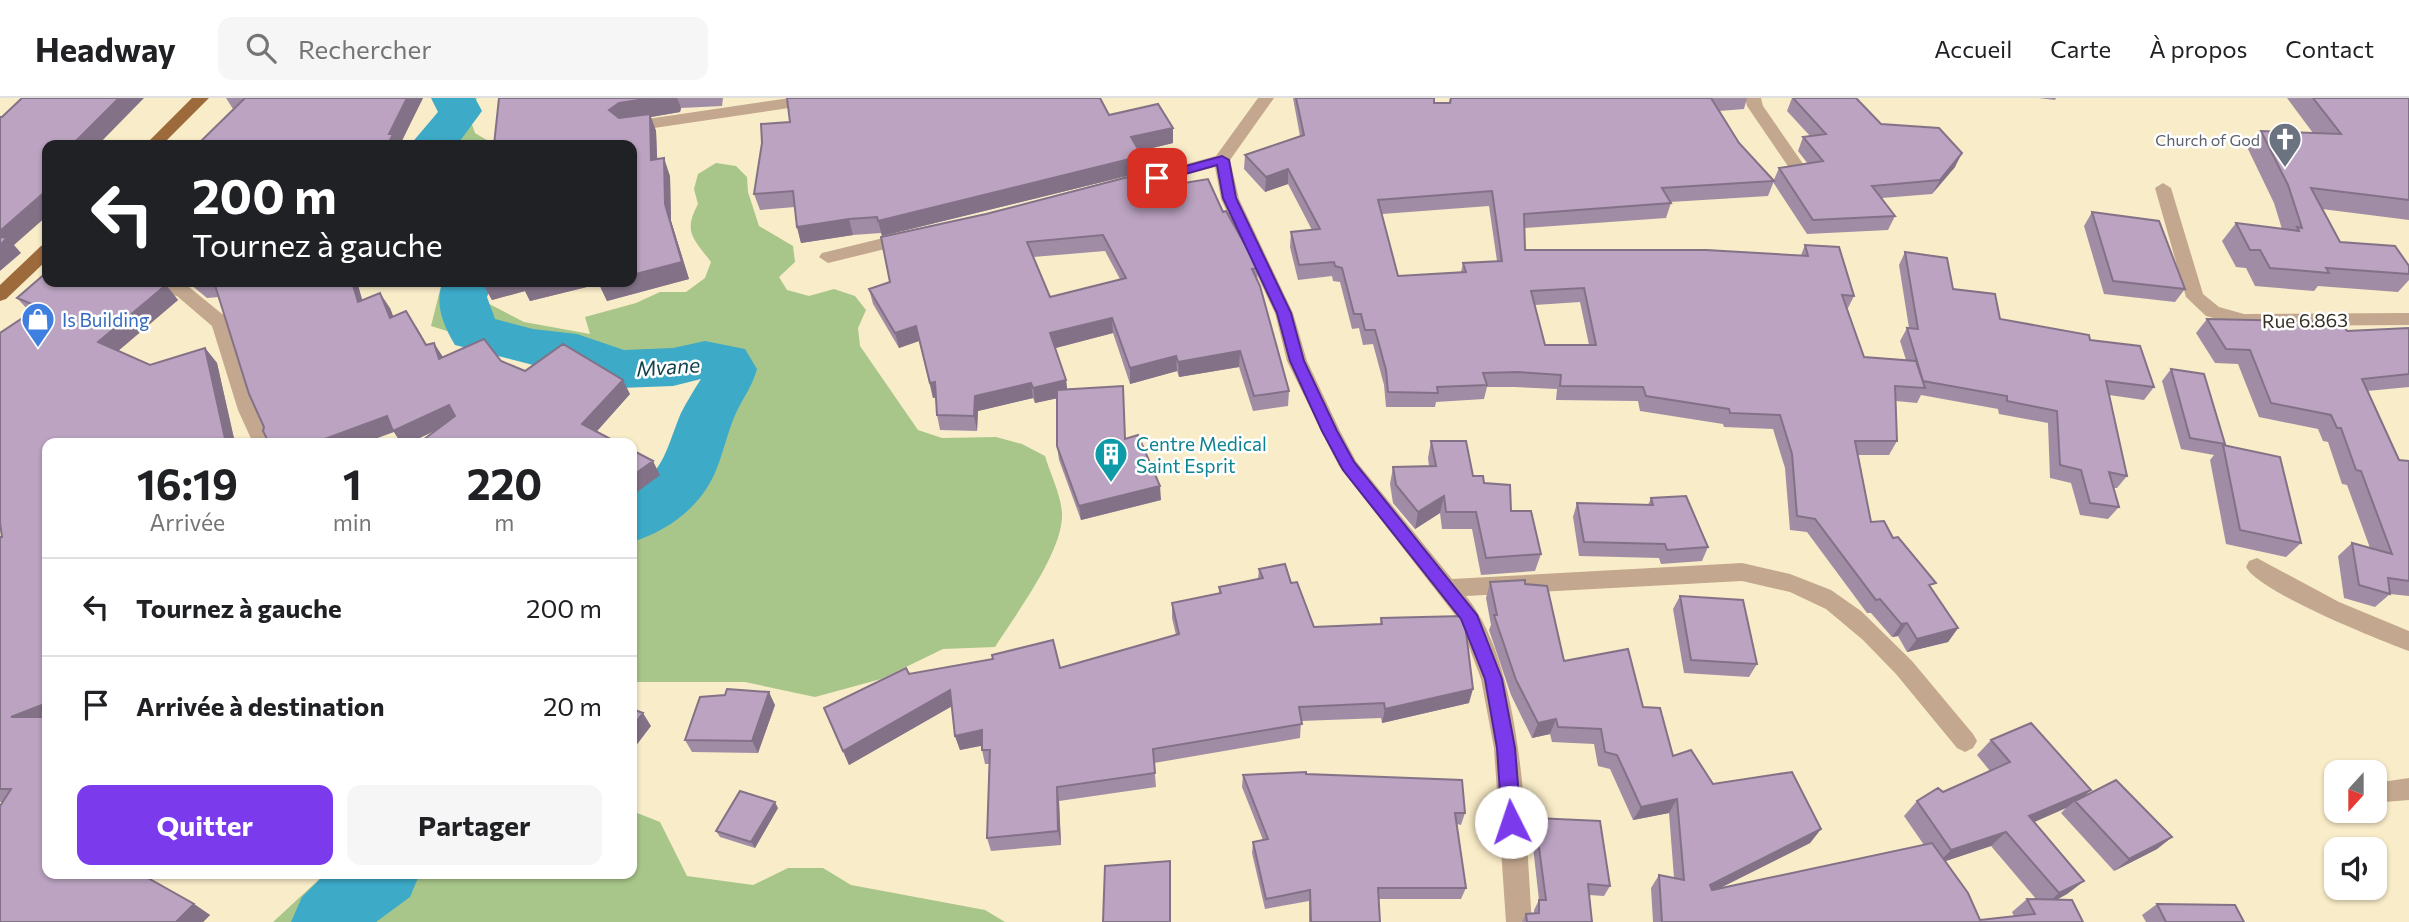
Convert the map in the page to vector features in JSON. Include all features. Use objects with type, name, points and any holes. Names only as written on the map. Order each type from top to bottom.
[{"type":"main road","points":[[158,140],[201,98]]},
{"type":"main road","points":[[0,295],[42,260]]},
{"type":"street","points":[[625,128],[822,98]]},
{"type":"street","points":[[1111,190],[1222,160],[1266,98]]},
{"type":"street","points":[[1754,98],[1755,106],[1800,171]]},
{"type":"street","points":[[1222,160],[1230,198],[1284,313],[1297,361],[1330,431],[1349,466],[1468,615],[1493,679],[1506,748],[1519,922]]},
{"type":"street","name":"Rue 6.863","points":[[2163,188],[2195,297],[2213,312],[2244,320],[2409,319]]},
{"type":"street","points":[[828,257],[923,235]]},
{"type":"street","points":[[163,287],[183,291],[220,323],[248,410],[261,438]]},
{"type":"street","points":[[2257,568],[2312,601],[2369,627],[2409,640]]},
{"type":"street","points":[[1448,588],[1742,572],[1789,582],[1833,602],[1884,645],[1965,741]]},
{"type":"street","points":[[2387,791],[2409,789]]},
{"type":"green space","points":[[445,98],[477,98],[469,116],[475,133],[487,140],[419,140]]},
{"type":"green space","points":[[716,163],[736,166],[747,177],[748,192],[759,226],[793,246],[795,262],[779,277],[787,290],[809,296],[834,289],[855,296],[866,310],[858,328],[860,346],[918,430],[942,438],[996,437],[1022,444],[1045,456],[1058,492],[1062,513],[1061,528],[1047,564],[995,647],[943,649],[881,679],[815,697],[745,682],[637,682],[637,502],[661,482],[680,443],[686,415],[704,385],[704,376],[664,379],[624,377],[572,356],[532,358],[431,326],[441,287],[481,287],[478,298],[524,322],[590,334],[585,317],[636,303],[660,292],[686,292],[705,278],[711,262],[695,240],[691,228],[698,204],[694,189],[698,174]]},
{"type":"green space","points":[[637,813],[660,822],[687,876],[753,885],[788,868],[823,868],[851,885],[985,910],[1005,922],[273,922],[320,879],[637,879]]},
{"type":"building","points":[[22,98],[119,98],[77,140],[42,140],[42,194],[0,231],[2,117]]},
{"type":"building","points":[[245,98],[407,98],[389,134],[393,134],[390,140],[202,140]]},
{"type":"building","points":[[499,98],[652,98],[619,103],[609,110],[619,118],[650,114],[651,160],[664,158],[665,204],[682,262],[637,274],[637,140],[495,140]]},
{"type":"building","points":[[787,98],[1100,98],[1109,115],[1158,104],[1173,128],[1131,137],[1142,156],[878,221],[877,217],[849,219],[797,227],[793,191],[754,194],[762,143],[761,124],[790,122]]},
{"type":"building","points":[[1296,98],[1434,98],[1434,103],[1450,103],[1451,98],[1711,98],[1739,143],[1774,181],[1662,188],[1671,203],[1524,214],[1525,250],[1706,250],[1808,256],[1805,245],[1839,247],[1854,296],[1842,295],[1864,357],[1916,361],[1925,388],[1895,386],[1897,441],[1855,441],[1871,522],[1884,521],[1893,538],[1898,537],[1936,583],[1929,585],[1958,628],[1917,639],[1907,623],[1901,624],[1880,599],[1876,600],[1815,519],[1797,516],[1792,454],[1780,415],[1730,413],[1729,409],[1646,396],[1643,387],[1560,386],[1561,375],[1518,372],[1483,373],[1487,385],[1437,387],[1438,393],[1388,392],[1386,370],[1375,330],[1365,330],[1361,314],[1354,314],[1342,268],[1335,266],[1334,262],[1299,265],[1291,232],[1320,229],[1288,169],[1266,177],[1245,155],[1304,135]],"holes":[[[1492,191],[1502,261],[1463,263],[1466,272],[1398,276],[1378,200]],[[1584,288],[1596,345],[1545,345],[1531,291]]]},
{"type":"building","points":[[1793,98],[1856,98],[1881,124],[1939,128],[1962,153],[1940,180],[1872,186],[1895,216],[1813,220],[1779,168],[1823,161],[1803,137],[1826,134]]},
{"type":"building","points":[[2313,98],[2409,98],[2409,200],[2311,188],[2340,242],[2395,246],[2409,266],[2409,274],[2326,268],[2329,273],[2270,268],[2260,250],[2250,250],[2236,223],[2299,231],[2297,227],[2302,228],[2288,185],[2261,131],[2341,134]]},
{"type":"building","points":[[1151,171],[1160,187],[1208,179],[1223,212],[1226,211],[1258,268],[1252,269],[1260,286],[1289,391],[1254,396],[1240,351],[1178,362],[1176,356],[1130,368],[1112,318],[1050,333],[1066,380],[1033,388],[1031,383],[975,396],[974,416],[937,415],[935,382],[930,383],[916,326],[895,333],[869,289],[890,282],[881,237],[986,214]],"holes":[[[1103,235],[1126,278],[1050,297],[1027,242]]]},
{"type":"building","points":[[2092,212],[2159,221],[2185,289],[2113,281]]},
{"type":"building","points":[[1905,252],[1947,258],[1953,289],[1995,294],[2000,319],[2089,335],[2090,340],[2140,346],[2154,387],[2106,381],[2127,476],[2109,472],[2119,507],[2090,503],[2081,470],[2060,465],[2057,411],[2007,401],[2007,396],[1923,381],[1907,328],[1918,329]]},
{"type":"building","points":[[42,276],[42,287],[164,287],[98,342],[150,365],[205,348],[225,438],[42,438],[42,705],[11,717],[42,717],[42,879],[150,879],[194,904],[176,922],[0,922],[0,806],[11,789],[0,789],[0,333],[39,307],[17,298]]},
{"type":"building","points":[[216,287],[354,287],[358,302],[380,293],[390,318],[406,311],[426,345],[434,343],[439,359],[484,339],[501,361],[525,371],[563,344],[623,380],[582,424],[609,438],[426,438],[455,416],[449,405],[393,431],[387,416],[328,438],[266,438],[249,394]]},
{"type":"building","points":[[2207,319],[2341,322],[2347,331],[2409,328],[2409,374],[2362,379],[2399,460],[2409,461],[2409,581],[2388,578],[2390,594],[2359,585],[2352,543],[2392,554],[2361,471],[2356,470],[2341,428],[2337,428],[2331,415],[2271,403],[2250,350],[2226,349]]},
{"type":"building","points":[[2171,369],[2204,374],[2225,444],[2190,438]]},
{"type":"building","points":[[1123,386],[1125,439],[1138,435],[1160,486],[1079,506],[1057,446],[1057,390]]},
{"type":"building","points":[[1431,441],[1466,441],[1473,476],[1483,476],[1484,483],[1510,485],[1511,511],[1531,511],[1541,554],[1486,558],[1476,512],[1446,512],[1444,496],[1418,512],[1396,485],[1393,467],[1436,466]]},
{"type":"building","points":[[2223,445],[2280,457],[2301,543],[2240,530]]},
{"type":"building","points":[[637,453],[653,461],[637,472]]},
{"type":"building","points":[[1686,496],[1708,547],[1667,550],[1665,544],[1584,542],[1577,503],[1653,505],[1651,498]]},
{"type":"building","points":[[1285,564],[1291,583],[1297,582],[1314,627],[1382,624],[1381,618],[1464,616],[1473,689],[1385,709],[1384,703],[1299,707],[1302,724],[1153,749],[1155,773],[1057,787],[1058,831],[987,838],[990,750],[982,750],[982,730],[955,736],[950,690],[843,751],[824,708],[906,668],[909,674],[993,659],[992,655],[1053,640],[1060,668],[1179,634],[1172,603],[1221,593],[1219,587],[1263,578],[1259,569]]},
{"type":"building","points":[[1525,580],[1525,584],[1547,586],[1564,661],[1628,649],[1643,707],[1660,708],[1673,756],[1691,750],[1713,784],[1792,772],[1821,829],[1710,885],[1712,890],[1932,843],[1968,893],[1980,920],[2035,914],[2027,899],[2072,900],[2083,922],[1662,922],[1659,875],[1684,880],[1677,799],[1641,807],[1617,755],[1605,752],[1601,729],[1558,727],[1556,719],[1538,723],[1516,680],[1494,615],[1497,615],[1490,582]]},
{"type":"building","points":[[1680,596],[1743,600],[1757,664],[1691,660]]},
{"type":"building","points":[[727,689],[769,692],[752,741],[685,740],[700,697],[725,695]]},
{"type":"building","points":[[2031,723],[2091,790],[2029,816],[2084,881],[2059,893],[2006,832],[1951,850],[1917,801],[1938,788],[1943,792],[2010,762],[1991,740]]},
{"type":"building","points":[[1306,772],[1462,780],[1465,813],[1455,813],[1466,888],[1378,888],[1380,922],[1311,922],[1310,890],[1266,899],[1253,842],[1268,839],[1243,775]]},
{"type":"building","points":[[2116,780],[2172,837],[2129,859],[2075,801]]},
{"type":"building","points":[[740,791],[775,802],[751,842],[716,831]]},
{"type":"building","points":[[1535,818],[1600,821],[1610,886],[1588,884],[1592,922],[1527,922],[1526,914],[1539,913],[1539,900],[1546,900]]},
{"type":"building","points":[[1170,861],[1170,922],[1103,922],[1105,866]]},
{"type":"building","points":[[2157,904],[2235,905],[2244,922],[2166,922]]},
{"type":"waterway","name":"Mvane","points":[[437,140],[460,111],[453,98]]},
{"type":"waterway","name":"Mvane","points":[[466,287],[462,297],[473,332],[533,347],[577,352],[620,369],[673,367],[705,360],[726,362],[731,369],[728,380],[709,412],[686,474],[666,498],[637,516]]},
{"type":"waterway","name":"Mvane","points":[[327,922],[357,892],[376,879]]},
{"type":"place","name":"Church of God","points":[[2285,169]]},
{"type":"place","name":"Is Building","points":[[38,349]]},
{"type":"place","name":"Centre Medical Saint Esprit","points":[[1111,484]]},
{"type":"route","points":[[1157,178],[1222,160],[1224,181],[1230,198],[1284,313],[1297,361],[1330,431],[1349,466],[1391,522],[1468,615],[1493,679],[1506,748],[1511,822]]}]
